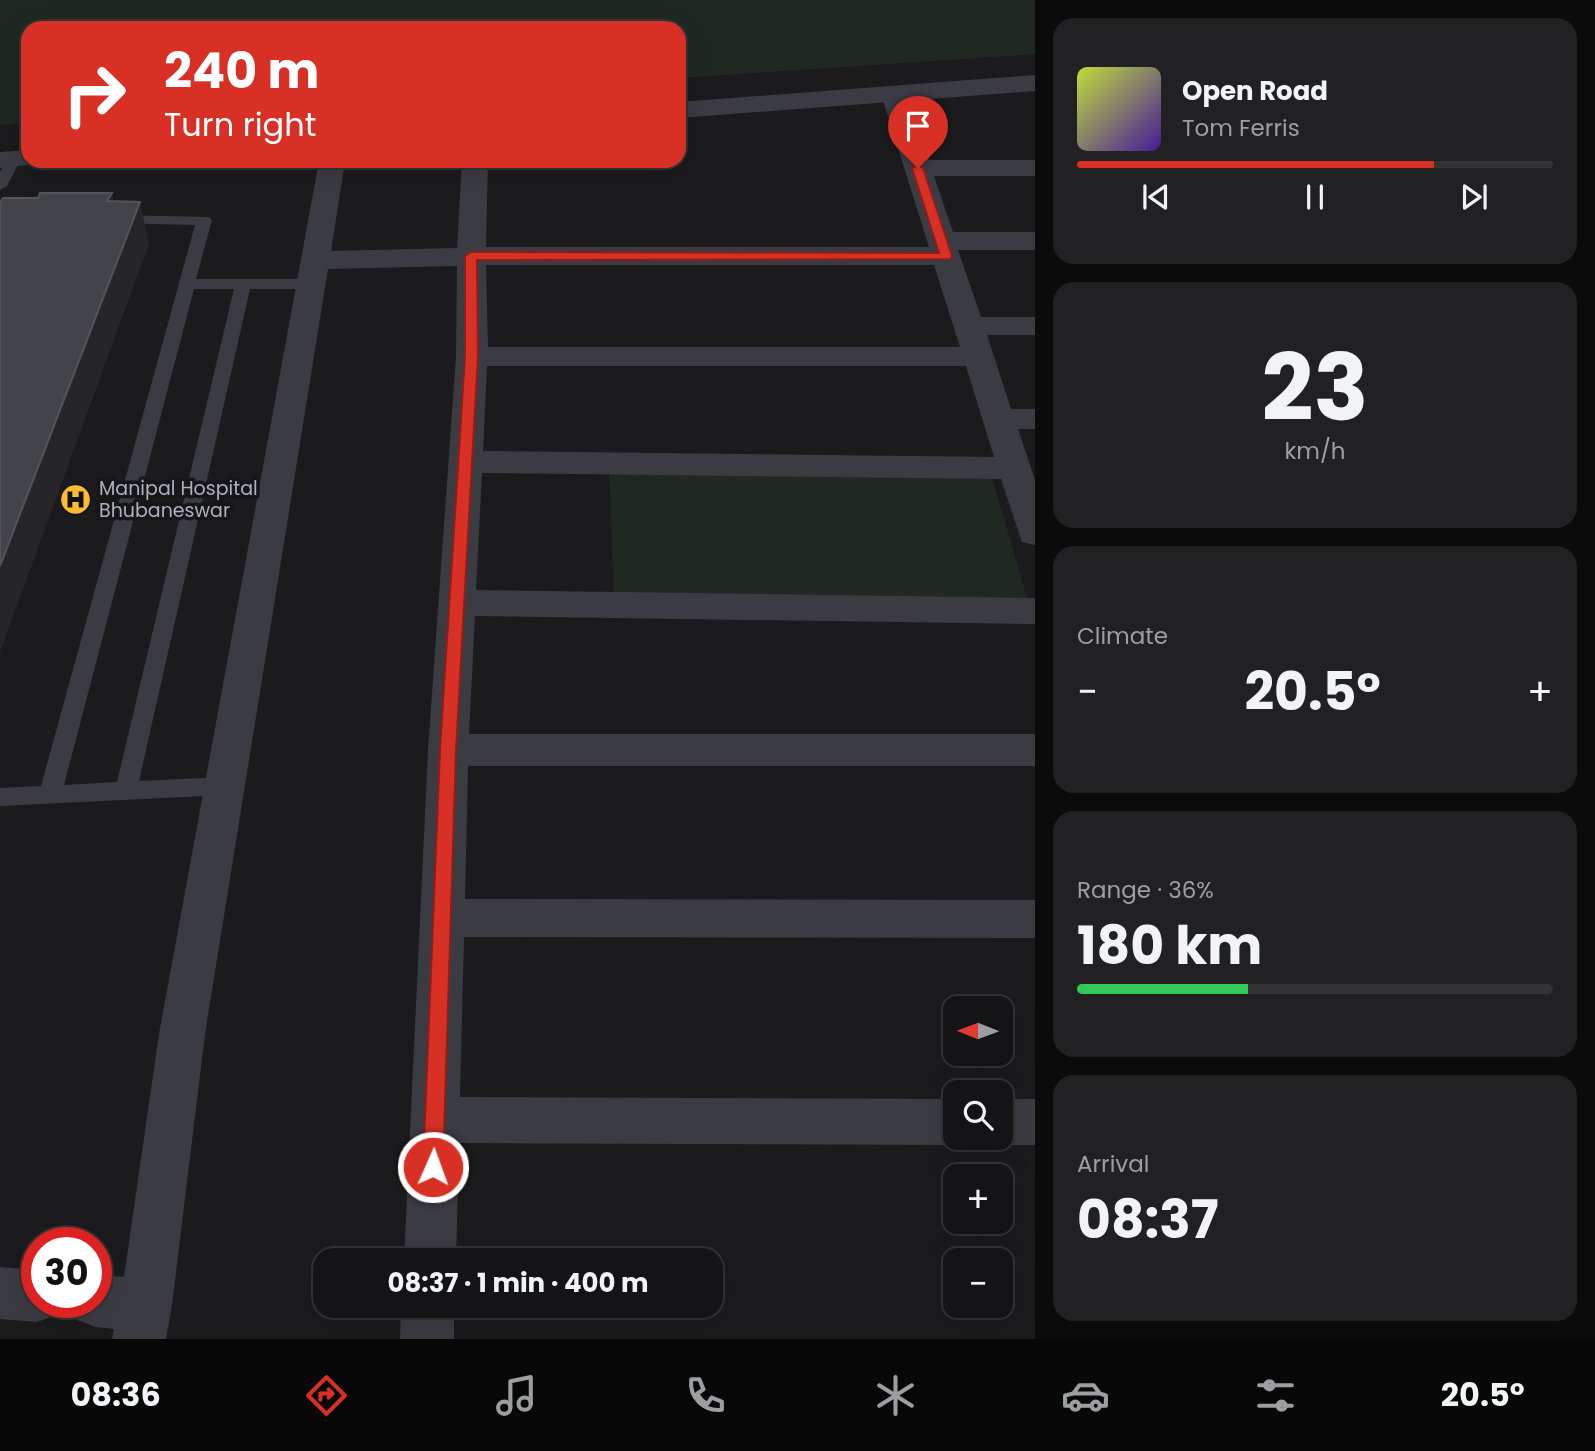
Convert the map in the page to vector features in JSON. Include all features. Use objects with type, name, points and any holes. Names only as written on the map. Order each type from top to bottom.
[{"type":"street","points":[[686,94],[1035,69]]},
{"type":"street","points":[[686,109],[1035,83]]},
{"type":"street","points":[[894,94],[1034,529]]},
{"type":"street","points":[[127,1315],[182,1034],[331,168]]},
{"type":"street","points":[[430,1248],[448,750],[472,356],[471,256],[475,168]]},
{"type":"street","points":[[918,168],[1035,168]]},
{"type":"street","points":[[312,272],[471,256],[943,249],[1035,241]]},
{"type":"street","points":[[968,326],[1035,326]]},
{"type":"street","points":[[472,356],[978,357]]},
{"type":"street","points":[[998,419],[1035,419]]},
{"type":"street","points":[[464,462],[1014,468]]},
{"type":"street","points":[[456,603],[1035,611]]},
{"type":"street","points":[[448,750],[1035,750]]},
{"type":"street","points":[[442,918],[1035,919]]},
{"type":"street","points":[[435,1120],[943,1122]]},
{"type":"street","points":[[1013,1122],[1035,1122]]},
{"type":"street","points":[[0,1293],[21,1295]]},
{"type":"street","points":[[427,1339],[428,1318]]},
{"type":"lane","points":[[0,186],[14,153]]},
{"type":"lane","points":[[50,795],[204,220],[95,220]]},
{"type":"lane","points":[[186,284],[243,283],[312,272]]},
{"type":"lane","points":[[126,791],[243,283]]},
{"type":"lane","points":[[0,797],[225,786]]},
{"type":"shaded area","points":[[0,0],[1035,0],[1035,54],[686,78],[686,21],[21,21],[21,124],[0,125]]},
{"type":"shaded area","points":[[609,473],[992,477],[1027,598],[614,593]]},
{"type":"building","points":[[40,193],[112,193],[107,201],[140,202],[0,566],[0,203],[3,198],[38,198]]},
{"type":"place","name":"Manipal Hospital Bhubaneswar","points":[[76,499]]},
{"type":"route","points":[[433,1167],[448,750],[472,356],[471,256],[946,256],[918,168]]}]
